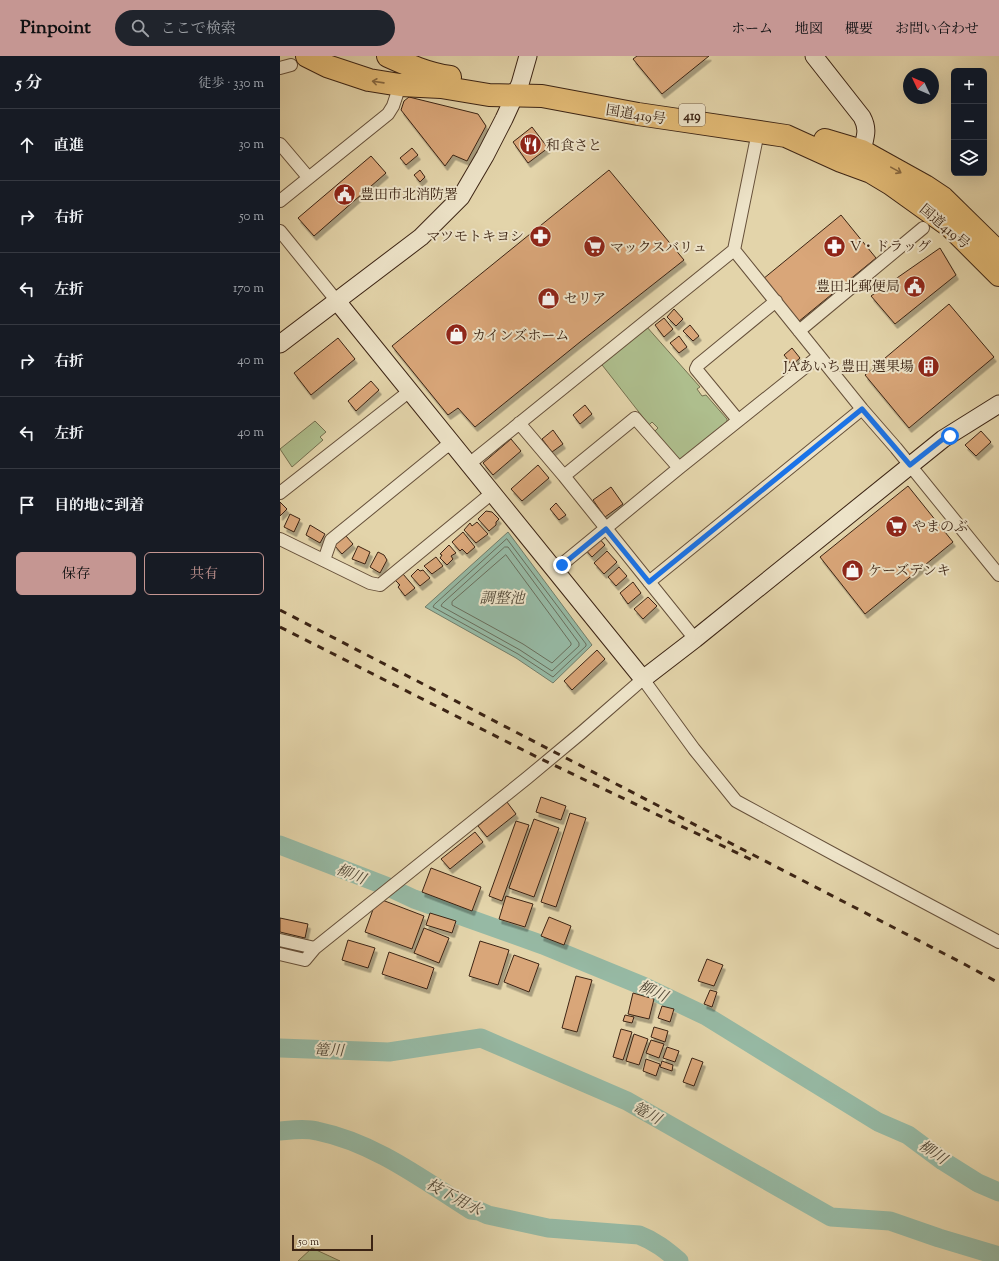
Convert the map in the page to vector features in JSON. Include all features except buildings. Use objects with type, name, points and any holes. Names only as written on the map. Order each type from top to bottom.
[{"type":"highway","name":"国道419号","points":[[388,56],[407,69],[434,75],[493,83],[542,96],[638,114],[786,136],[841,161],[871,172],[890,184],[951,226],[999,275]]},
{"type":"highway","name":"国道419号","points":[[293,63],[327,66],[369,80],[407,69]]},
{"type":"highway","name":"国道419号","points":[[517,90],[537,89],[632,106],[776,127],[862,151],[925,186],[943,198],[999,253]]},
{"type":"street","points":[[280,344],[421,237],[460,197],[485,156],[517,90],[528,56]]},
{"type":"street","points":[[814,56],[862,117],[867,128],[862,151]]},
{"type":"street","points":[[280,201],[388,114],[393,106],[407,69]]},
{"type":"street","points":[[469,464],[734,250],[758,132]]},
{"type":"street","points":[[280,144],[308,177]]},
{"type":"street","points":[[799,331],[923,228]]},
{"type":"street","points":[[280,231],[643,679],[694,749],[736,801],[999,942]]},
{"type":"street","points":[[734,250],[862,409],[910,465],[999,575]]},
{"type":"street","points":[[738,420],[696,369],[698,365],[776,301]]},
{"type":"street","points":[[555,570],[738,420],[819,356]]},
{"type":"street","points":[[280,493],[410,390]]},
{"type":"street","points":[[280,954],[306,960],[316,948],[527,778],[643,679],[695,639],[943,439],[999,404]]},
{"type":"street","points":[[649,582],[862,409]]},
{"type":"street","points":[[564,476],[635,418],[679,468]]},
{"type":"street","points":[[520,423],[695,639]]},
{"type":"street","points":[[324,560],[331,540],[444,448],[453,444]]},
{"type":"street","points":[[280,539],[370,583],[380,585],[486,498],[494,494]]},
{"type":"street","points":[[280,940],[316,948]]},
{"type":"shaded area","points":[[646,326],[700,387],[697,389],[702,396],[706,395],[727,419],[727,422],[683,460],[676,459],[654,432],[658,428],[652,422],[649,425],[599,361]]},
{"type":"shaded area","points":[[315,421],[326,432],[320,437],[323,440],[292,467],[280,449]]},
{"type":"shaded area","points":[[312,1248],[340,1261],[298,1261]]},
{"type":"water","name":"調整池","points":[[508,532],[592,645],[553,683],[516,658],[425,607]]},
{"type":"waterway","name":"柳川","points":[[280,845],[386,886],[414,899],[543,945],[643,986],[706,1016],[878,1122],[908,1135],[943,1161],[978,1183],[999,1192]]},
{"type":"waterway","name":"篭川","points":[[280,1048],[389,1052],[481,1038],[627,1101],[831,1217],[890,1221],[939,1238],[999,1256]]},
{"type":"waterway","name":"枝下用水","points":[[280,1131],[312,1130],[359,1144],[397,1163],[471,1210],[548,1228],[639,1235],[660,1246],[679,1261]]},
{"type":"railway","points":[[280,610],[999,983]]},
{"type":"railway","points":[[280,627],[537,757],[752,860]]},
{"type":"place","name":"和食さと","points":[[530,145]]},
{"type":"place","name":"豊田市北消防署","points":[[345,194]]},
{"type":"place","name":"マツモトキヨシ","points":[[540,236]]},
{"type":"place","name":"V・ドラッグ","points":[[835,246]]},
{"type":"place","name":"マックスバリュ","points":[[594,247]]},
{"type":"place","name":"豊田北郵便局","points":[[915,286]]},
{"type":"place","name":"セリア","points":[[548,298]]},
{"type":"place","name":"カインズホーム","points":[[456,335]]},
{"type":"place","name":"JAあいち豊田 選果場","points":[[929,366]]},
{"type":"place","name":"やまのぶ","points":[[897,526]]},
{"type":"place","name":"ケーズデンキ","points":[[852,570]]},
{"type":"route","points":[[562,565],[606,529],[649,582],[862,409],[910,465],[943,439],[950,436]]}]
